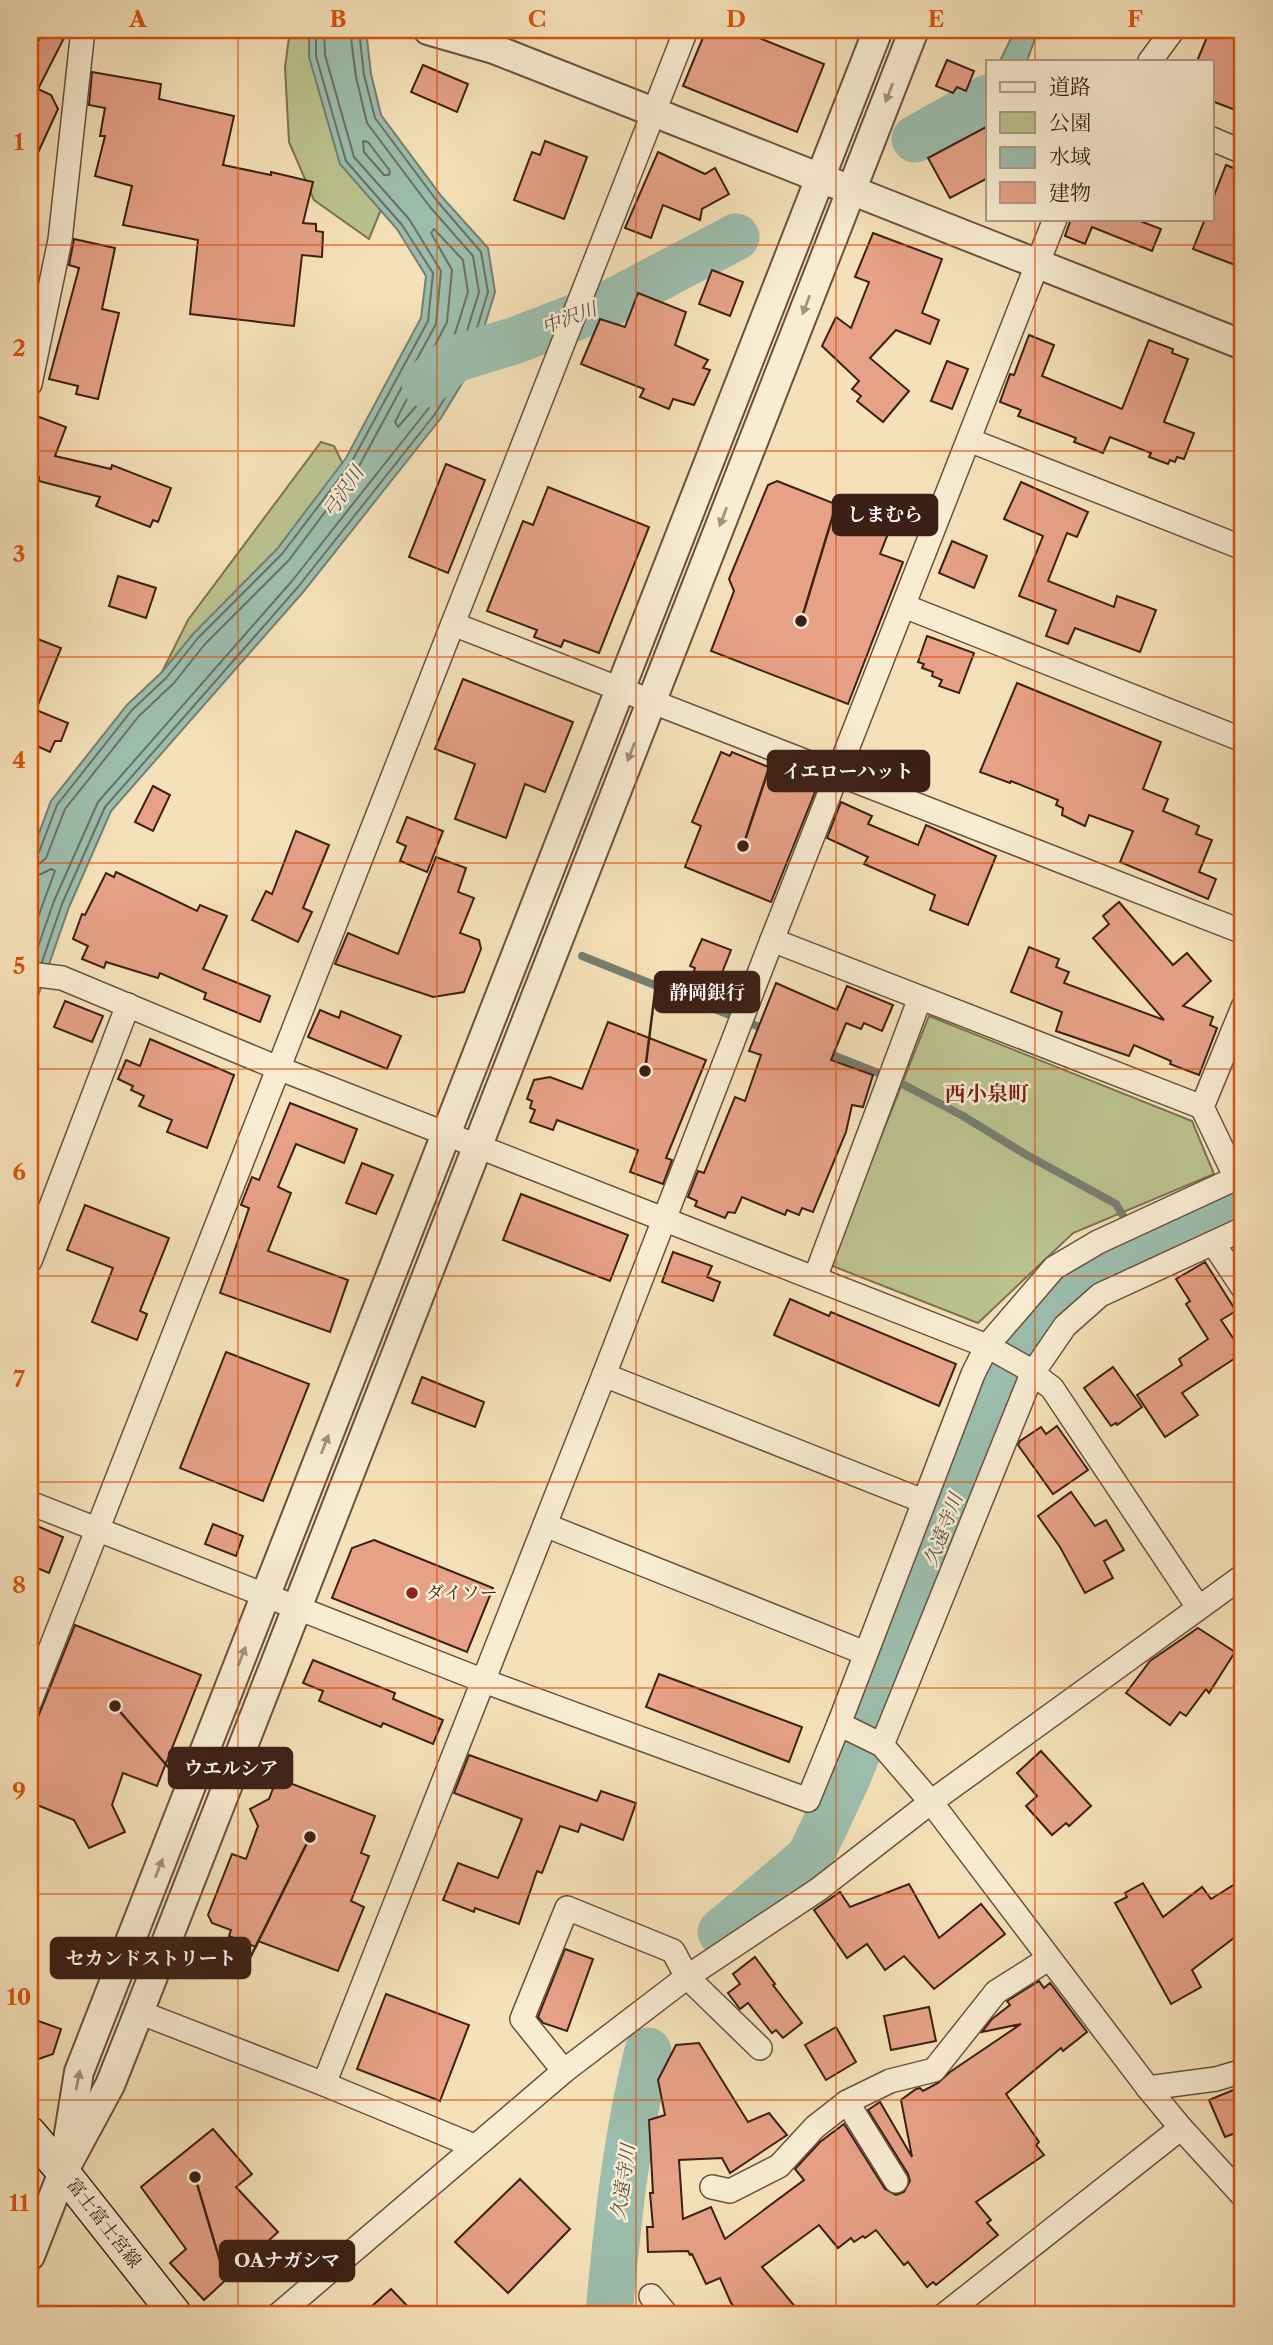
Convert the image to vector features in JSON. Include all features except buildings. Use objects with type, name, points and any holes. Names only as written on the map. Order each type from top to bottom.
[{"type":"main road","name":"富士富士宮線","points":[[30,2133],[176,2315]]},
{"type":"street","points":[[30,384],[60,240],[83,30]]},
{"type":"street","points":[[428,30],[498,40],[654,112],[1243,345]]},
{"type":"street","points":[[30,1701],[687,30]]},
{"type":"street","points":[[63,2172],[79,2072],[878,30]]},
{"type":"street","points":[[30,2256],[63,2172],[110,2085],[139,2012],[914,30]]},
{"type":"street","points":[[1151,60],[1173,30]]},
{"type":"street","points":[[1214,140],[1243,152]]},
{"type":"street","points":[[324,2084],[1055,220]]},
{"type":"street","points":[[969,440],[1243,548]]},
{"type":"street","points":[[904,606],[1243,740]]},
{"type":"street","points":[[453,624],[1243,932]]},
{"type":"street","points":[[30,1503],[484,1681],[808,1800],[843,1726],[866,1653],[973,1374],[1054,1268],[1098,1242],[1239,1177],[1202,1107],[772,940]]},
{"type":"street","points":[[30,974],[62,978],[278,1068],[993,1349],[1052,1388],[1198,1607]]},
{"type":"street","points":[[815,1279],[920,998]]},
{"type":"street","points":[[30,1261],[128,1005]]},
{"type":"street","points":[[1202,1107],[1243,1007]]},
{"type":"street","points":[[877,1742],[1027,1370],[1065,1325],[1100,1295],[1243,1229]]},
{"type":"street","points":[[1213,1243],[1243,1288]]},
{"type":"street","points":[[604,1375],[923,1501]]},
{"type":"street","points":[[545,1525],[866,1653]]},
{"type":"street","points":[[278,2315],[564,2071],[687,1977],[819,1889],[931,1802],[1243,1576]]},
{"type":"street","points":[[843,1726],[877,1742],[931,1802],[1148,2088],[1243,2196]]},
{"type":"street","points":[[564,2071],[522,2019],[567,1908],[673,1951],[687,1977],[760,2048]]},
{"type":"street","points":[[712,2187],[730,2191],[779,2166],[815,2127],[847,2102],[890,2081],[934,2070],[996,1992],[1048,1959]]},
{"type":"street","points":[[139,2012],[474,2146]]},
{"type":"street","points":[[1148,2088],[1216,2079],[1243,2071]]},
{"type":"street","points":[[847,2102],[896,2181]]},
{"type":"street","points":[[944,2315],[1181,2128]]},
{"type":"street","points":[[651,2296],[667,2315]]},
{"type":"green space","points":[[290,30],[331,30],[382,207],[369,239],[314,200],[289,142],[285,67]]},
{"type":"green space","points":[[321,442],[334,446],[343,464],[331,509],[159,678],[188,620]]},
{"type":"green space","points":[[929,1016],[1192,1121],[1214,1174],[1073,1233],[978,1323],[830,1265]]},
{"type":"water","name":"弓沢川","points":[[309,30],[366,30],[371,74],[381,115],[442,197],[488,248],[495,292],[472,367],[441,418],[304,591],[111,811],[69,907],[30,1019],[30,857],[51,801],[127,705],[162,672],[193,634],[277,549],[346,458],[421,318],[426,276],[397,229],[340,164],[309,57]]},
{"type":"water","points":[[1015,30],[1038,30],[1027,60],[1000,60]]},
{"type":"water","points":[[986,82],[986,118],[923,153],[916,126]]},
{"type":"waterway","name":"中沢川","points":[[915,139],[986,99]]},
{"type":"waterway","name":"中沢川","points":[[425,384],[455,359],[516,340],[607,305],[736,237]]},
{"type":"waterway","points":[[582,956],[767,1030]]},
{"type":"waterway","points":[[825,1052],[891,1078],[963,1116],[1116,1204],[1125,1219]]},
{"type":"waterway","name":"久遠寺川","points":[[721,1932],[810,1857],[848,1776],[1004,1374],[1027,1336],[1066,1293],[1102,1265],[1243,1204]]},
{"type":"waterway","name":"久遠寺川","points":[[1137,1243],[1139,1248]]},
{"type":"waterway","name":"久遠寺川","points":[[609,2315],[628,2149],[648,2051]]},
{"type":"place","name":"しまむら","points":[[801,621]]},
{"type":"place","name":"イエローハット","points":[[743,846]]},
{"type":"place","name":"静岡銀行","points":[[645,1071]]},
{"type":"place","name":"ダイソー","points":[[412,1593]]},
{"type":"place","name":"ウエルシア","points":[[115,1706]]},
{"type":"place","name":"セカンドストリート","points":[[310,1837]]},
{"type":"place","name":"OAナガシマ","points":[[195,2177]]},
{"type":"district","name":"西小泉町","points":[[987,1093]]}]
